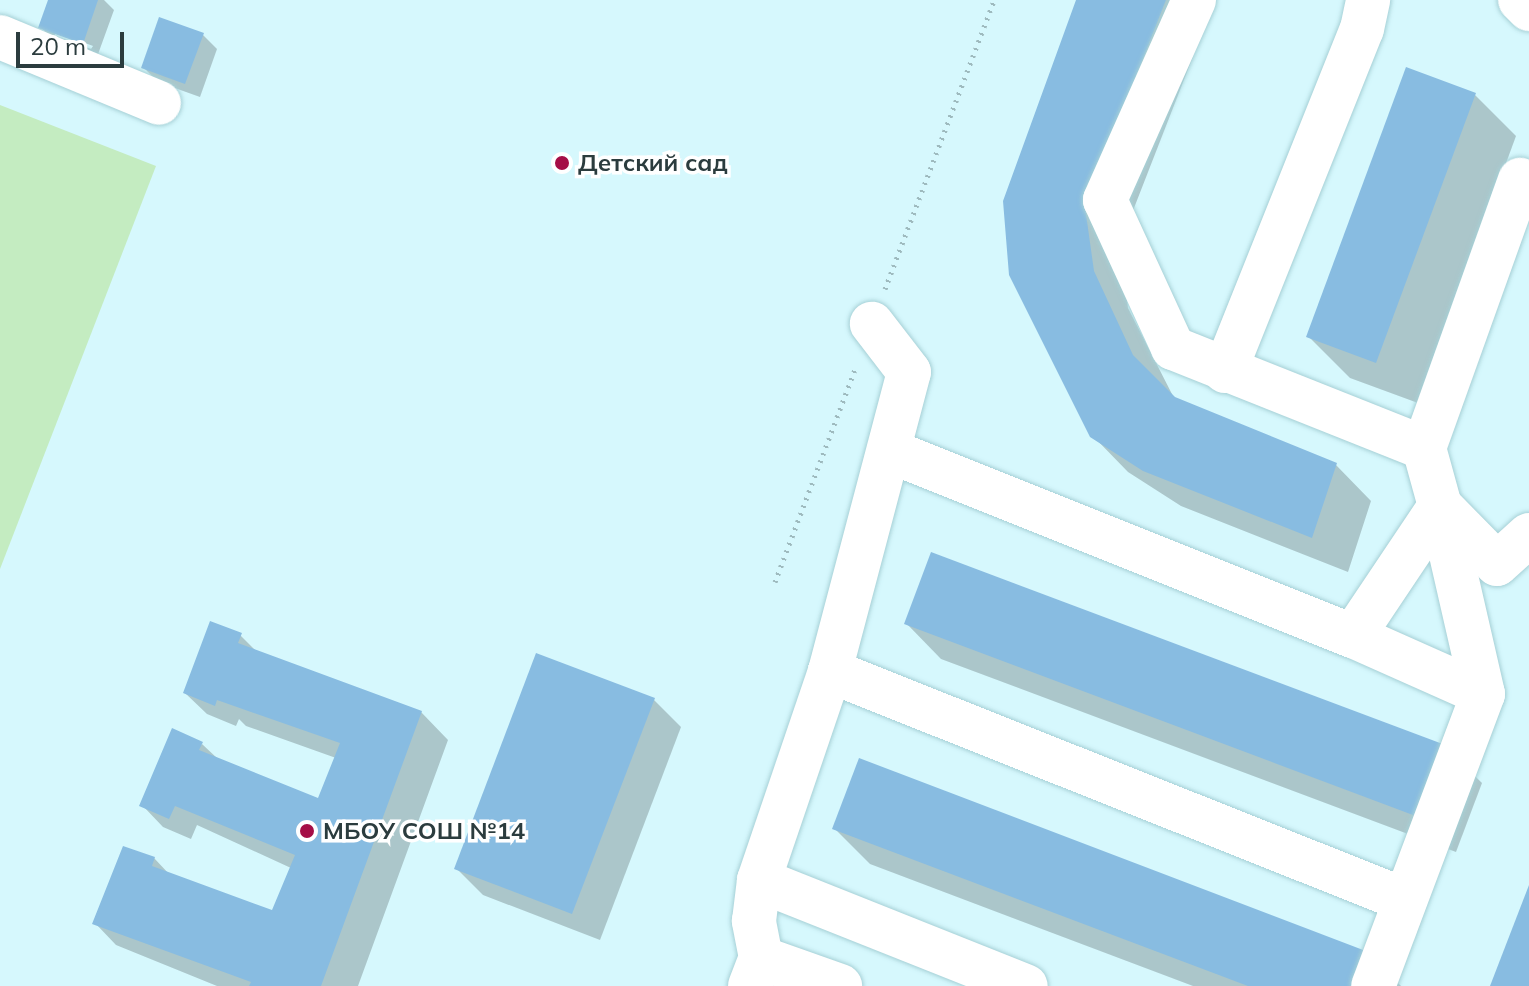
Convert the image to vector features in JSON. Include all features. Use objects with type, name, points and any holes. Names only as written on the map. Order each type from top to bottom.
[{"type":"street","points":[[1194,0],[1105,200],[1173,348],[1424,448]]},
{"type":"street","points":[[1225,371],[1362,29],[1368,0]]},
{"type":"street","points":[[1520,0],[1529,9]]},
{"type":"street","points":[[0,37],[159,103]]},
{"type":"street","points":[[1373,986],[1483,694],[1424,448],[1520,180]]},
{"type":"street","points":[[840,986],[756,972],[754,921],[759,880],[830,671],[892,452],[909,372],[872,324]]},
{"type":"street","points":[[892,452],[1353,636],[1483,694]]},
{"type":"street","points":[[1440,506],[1497,564],[1529,535]]},
{"type":"street","points":[[1353,636],[1440,506]]},
{"type":"street","points":[[830,671],[1405,900]]},
{"type":"street","points":[[759,880],[1026,986]]},
{"type":"green space","points":[[0,105],[156,166],[0,569]]},
{"type":"building","points":[[48,0],[98,0],[83,44],[38,28]]},
{"type":"building","points":[[1076,0],[1166,0],[1085,207],[1094,271],[1133,355],[1175,397],[1337,463],[1312,538],[1143,471],[1090,437],[1009,275],[1003,201]]},
{"type":"building","points":[[159,17],[204,33],[185,84],[141,68]]},
{"type":"building","points":[[1406,67],[1476,93],[1376,363],[1306,337]]},
{"type":"building","points":[[931,552],[1448,746],[1421,818],[904,624]]},
{"type":"building","name":"МБОУ СОШ №14","points":[[210,621],[242,633],[238,643],[422,711],[321,986],[249,986],[251,982],[92,924],[123,846],[155,857],[152,866],[272,910],[295,855],[175,806],[169,819],[139,806],[172,728],[203,742],[199,750],[318,798],[340,743],[217,700],[215,706],[183,693]]},
{"type":"building","points":[[536,653],[655,698],[572,914],[454,869]]},
{"type":"building","points":[[859,758],[1371,953],[1359,986],[1248,986],[832,829]]},
{"type":"building","points":[[1529,885],[1529,986],[1490,986]]},
{"type":"place","name":"Детский сад","points":[[562,163]]},
{"type":"place","name":"МБОУ СОШ №14","points":[[307,831]]}]
